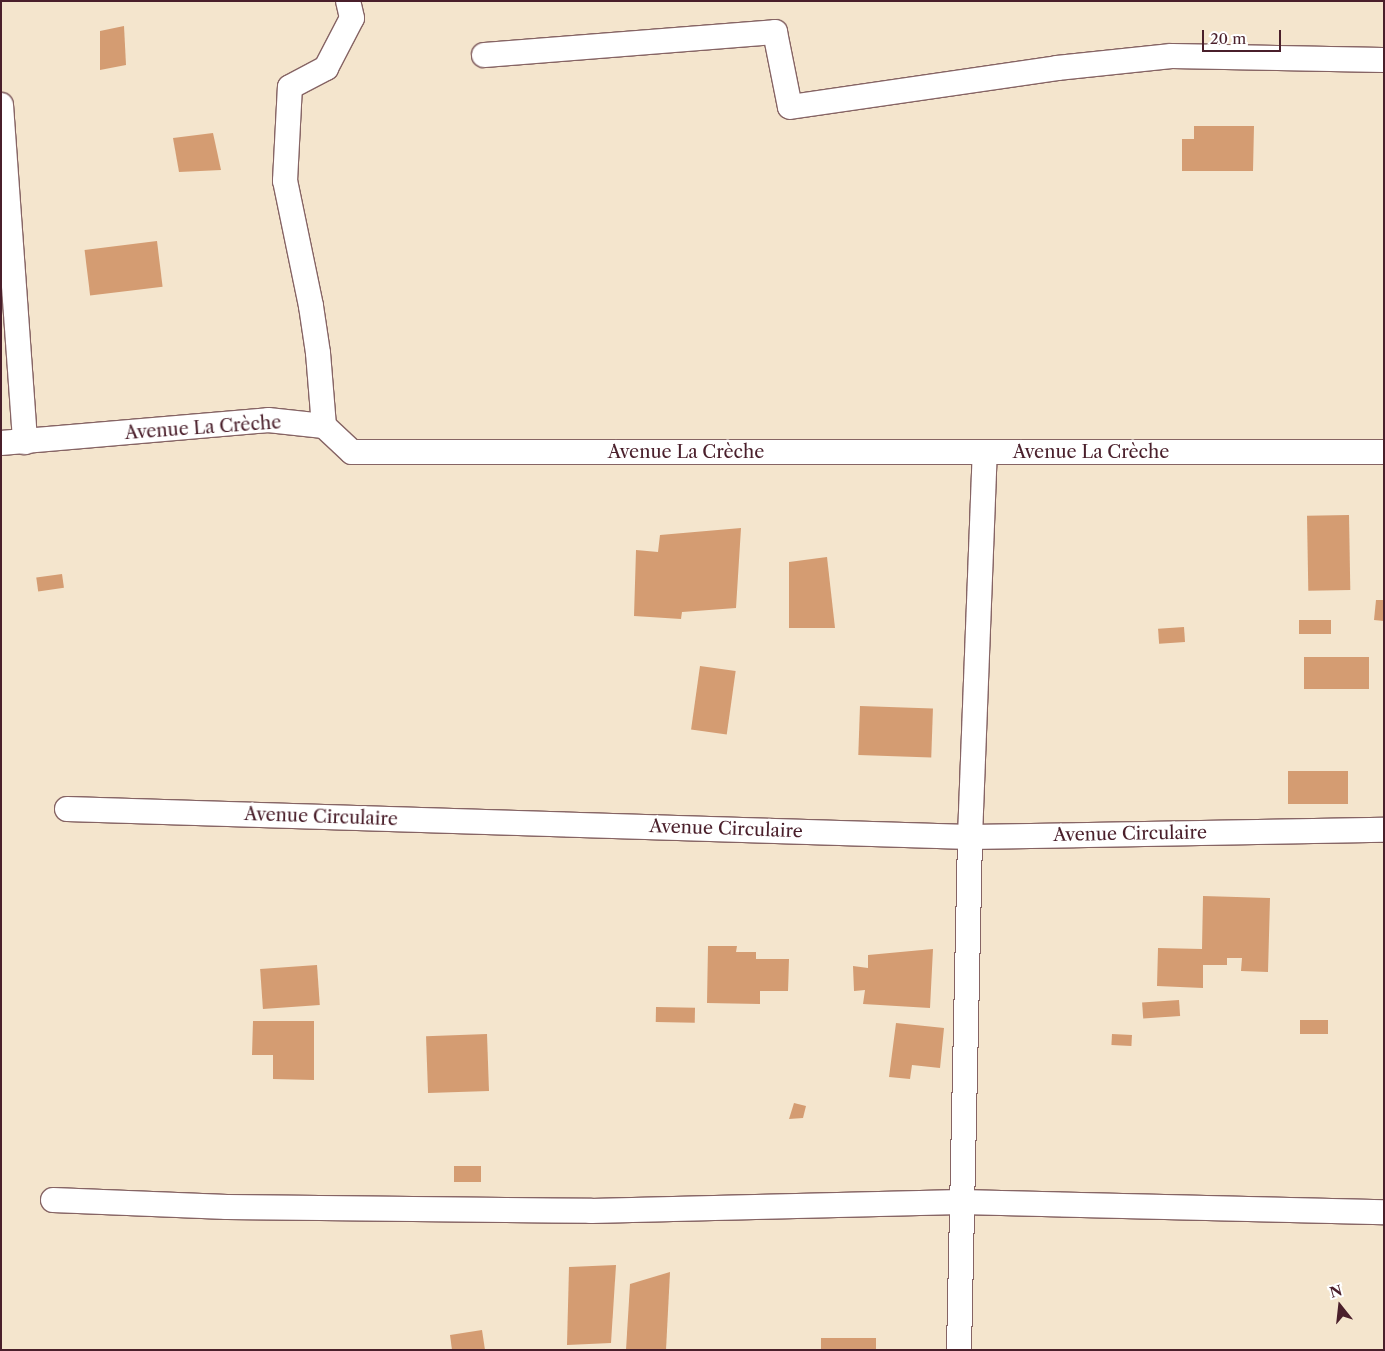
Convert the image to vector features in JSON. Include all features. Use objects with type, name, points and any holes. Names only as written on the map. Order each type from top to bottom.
[{"type":"street","points":[[324,426],[318,353],[311,306],[285,181],[290,87],[326,68],[352,18],[348,1]]},
{"type":"street","points":[[484,55],[775,32],[790,107],[1057,68],[1171,56],[1384,60]]},
{"type":"street","points":[[1,105],[25,442]]},
{"type":"street","name":"Avenue La Crèche","points":[[1,444],[268,420],[324,426],[352,452],[1384,452]]},
{"type":"street","points":[[960,1350],[961,1202],[970,837],[985,452]]},
{"type":"street","name":"Avenue Circulaire","points":[[67,809],[970,837],[1384,830]]},
{"type":"street","points":[[53,1200],[227,1207],[591,1211],[961,1202],[1384,1212]]},
{"type":"building","points":[[124,26],[126,65],[100,70],[100,31]]},
{"type":"building","points":[[1194,126],[1254,126],[1253,171],[1182,171],[1182,139],[1194,139]]},
{"type":"building","points":[[213,133],[221,170],[179,172],[173,138]]},
{"type":"building","points":[[157,241],[163,287],[90,296],[85,250]]},
{"type":"building","points":[[1349,515],[1350,590],[1308,591],[1307,516]]},
{"type":"building","points":[[741,528],[736,608],[682,612],[681,619],[634,616],[636,550],[658,552],[660,535]]},
{"type":"building","points":[[827,557],[835,628],[789,628],[789,562]]},
{"type":"building","points":[[62,574],[64,588],[38,591],[36,578]]},
{"type":"building","points":[[1376,600],[1384,600],[1384,621],[1374,620]]},
{"type":"building","points":[[1299,620],[1331,620],[1331,634],[1299,634]]},
{"type":"building","points":[[1184,627],[1185,642],[1159,644],[1158,629]]},
{"type":"building","points":[[1304,657],[1369,657],[1369,689],[1304,689]]},
{"type":"building","points":[[700,666],[736,671],[727,734],[691,729]]},
{"type":"building","points":[[860,706],[933,709],[931,758],[858,755]]},
{"type":"building","points":[[1288,771],[1348,771],[1348,804],[1288,804]]},
{"type":"building","points":[[1203,896],[1270,898],[1268,972],[1241,971],[1242,958],[1227,958],[1227,965],[1203,965],[1203,988],[1157,986],[1158,948],[1202,949]]},
{"type":"building","points":[[708,946],[737,946],[736,952],[756,952],[756,959],[789,959],[788,991],[760,991],[760,1004],[707,1003]]},
{"type":"building","points":[[933,949],[930,1008],[863,1004],[865,990],[854,991],[853,966],[868,968],[868,955]]},
{"type":"building","points":[[317,965],[320,1005],[263,1009],[260,969]]},
{"type":"building","points":[[1179,1000],[1180,1016],[1143,1019],[1142,1003]]},
{"type":"building","points":[[656,1007],[695,1008],[695,1023],[656,1022]]},
{"type":"building","points":[[1300,1020],[1328,1020],[1328,1034],[1300,1034]]},
{"type":"building","points":[[253,1021],[314,1021],[314,1080],[273,1079],[273,1055],[252,1055]]},
{"type":"building","points":[[896,1023],[944,1028],[940,1068],[912,1065],[910,1079],[889,1077]]},
{"type":"building","points":[[487,1034],[489,1091],[428,1093],[426,1036]]},
{"type":"building","points":[[1112,1034],[1132,1035],[1131,1046],[1111,1045]]},
{"type":"building","points":[[794,1103],[806,1106],[803,1118],[789,1119]]},
{"type":"building","points":[[454,1166],[481,1166],[481,1182],[454,1182]]},
{"type":"building","points":[[616,1265],[611,1343],[567,1345],[569,1267]]},
{"type":"building","points":[[670,1272],[666,1350],[626,1350],[630,1284]]},
{"type":"building","points":[[482,1330],[485,1350],[452,1350],[450,1335]]},
{"type":"building","points":[[821,1338],[876,1338],[876,1350],[821,1350]]}]
